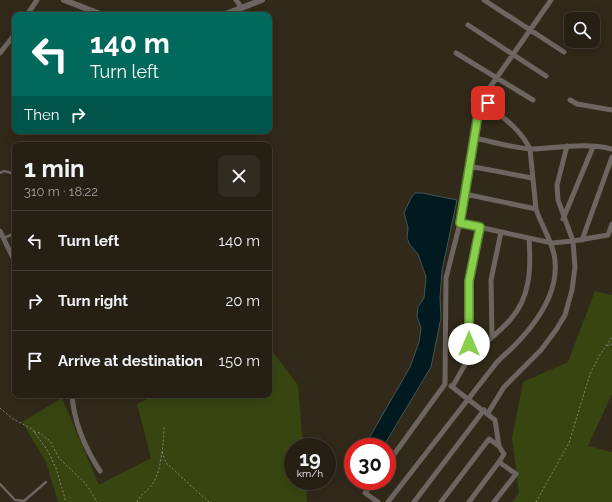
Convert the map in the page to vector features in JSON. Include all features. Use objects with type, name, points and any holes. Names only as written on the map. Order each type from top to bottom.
[{"type":"street","points":[[29,12],[37,0]]},
{"type":"street","points":[[64,0],[95,12]]},
{"type":"street","points":[[236,0],[242,8]]},
{"type":"street","points":[[231,12],[262,0]]},
{"type":"street","points":[[484,0],[564,52]]},
{"type":"street","points":[[486,93],[550,0]]},
{"type":"street","points":[[468,24],[512,55],[546,76]]},
{"type":"street","points":[[0,53],[12,38]]},
{"type":"street","points":[[456,53],[533,100]]},
{"type":"street","points":[[479,109],[474,105],[474,96],[482,92],[486,93]]},
{"type":"street","points":[[479,109],[486,107],[487,105],[489,98],[486,93]]},
{"type":"street","points":[[570,100],[577,104],[612,110]]},
{"type":"street","points":[[388,502],[496,364],[532,326],[546,303],[554,281],[555,260],[552,243],[536,209],[530,149],[527,142],[516,127],[487,105]]},
{"type":"street","points":[[396,452],[445,384],[446,278],[460,223],[479,109]]},
{"type":"street","points":[[474,138],[530,149],[567,146],[593,146],[612,149]]},
{"type":"street","points":[[414,502],[486,412],[504,387],[541,350],[565,315],[572,290],[576,267],[573,241],[563,219],[558,200],[557,185],[567,146]]},
{"type":"street","points":[[563,219],[593,146]]},
{"type":"street","points":[[582,240],[612,157]]},
{"type":"street","points":[[470,166],[532,178]]},
{"type":"street","points":[[465,194],[536,209]]},
{"type":"street","points":[[460,223],[552,243],[582,240],[608,235]]},
{"type":"street","points":[[608,235],[612,224]]},
{"type":"street","points":[[469,359],[469,281],[480,227]]},
{"type":"street","points":[[0,231],[12,256]]},
{"type":"street","points":[[492,337],[491,280],[501,232]]},
{"type":"street","points":[[608,235],[612,240]]},
{"type":"street","points":[[452,387],[469,359],[510,320],[521,305],[528,284],[531,265],[529,238]]},
{"type":"street","points":[[445,384],[469,399],[495,420],[499,446]]},
{"type":"street","points":[[72,398],[80,434],[91,457],[100,471]]},
{"type":"street","points":[[440,502],[489,439],[499,446],[504,454],[469,502]]},
{"type":"street","points":[[494,502],[516,474],[499,462]]},
{"type":"street","points":[[367,490],[365,493],[378,502]]},
{"type":"lane","points":[[0,173],[4,171],[12,173]]},
{"type":"lane","points":[[3,238],[12,234]]},
{"type":"lane","points":[[0,484],[15,500],[24,502],[46,482]]},
{"type":"path","points":[[536,502],[569,444],[590,374],[598,358],[612,337]]},
{"type":"path","points":[[607,346],[612,344]]},
{"type":"path","points":[[0,408],[34,432],[48,451],[56,468],[66,502]]},
{"type":"path","points":[[138,502],[158,476],[164,427]]},
{"type":"path","points":[[34,432],[40,433],[50,441],[59,458],[86,484],[97,502]]},
{"type":"path","points":[[162,452],[166,463],[209,502]]},
{"type":"green space","points":[[595,291],[612,295],[612,394],[588,446],[612,452],[612,502],[512,502],[519,493],[512,438],[523,382],[568,362]]},
{"type":"green space","points":[[272,351],[298,385],[302,438],[284,438],[284,490],[306,490],[307,502],[58,502],[46,462],[22,422],[62,398],[99,485],[151,458],[137,404],[149,398],[272,398]]},
{"type":"water","points":[[415,193],[422,193],[457,200],[442,270],[440,298],[441,318],[431,367],[388,438],[369,438],[410,367],[419,342],[421,328],[417,317],[418,307],[424,298],[426,277],[418,254],[410,245],[407,238],[408,228],[404,213]]},
{"type":"route","points":[[469,344],[469,281],[480,227],[460,223],[479,109],[483,109],[488,103]]}]
